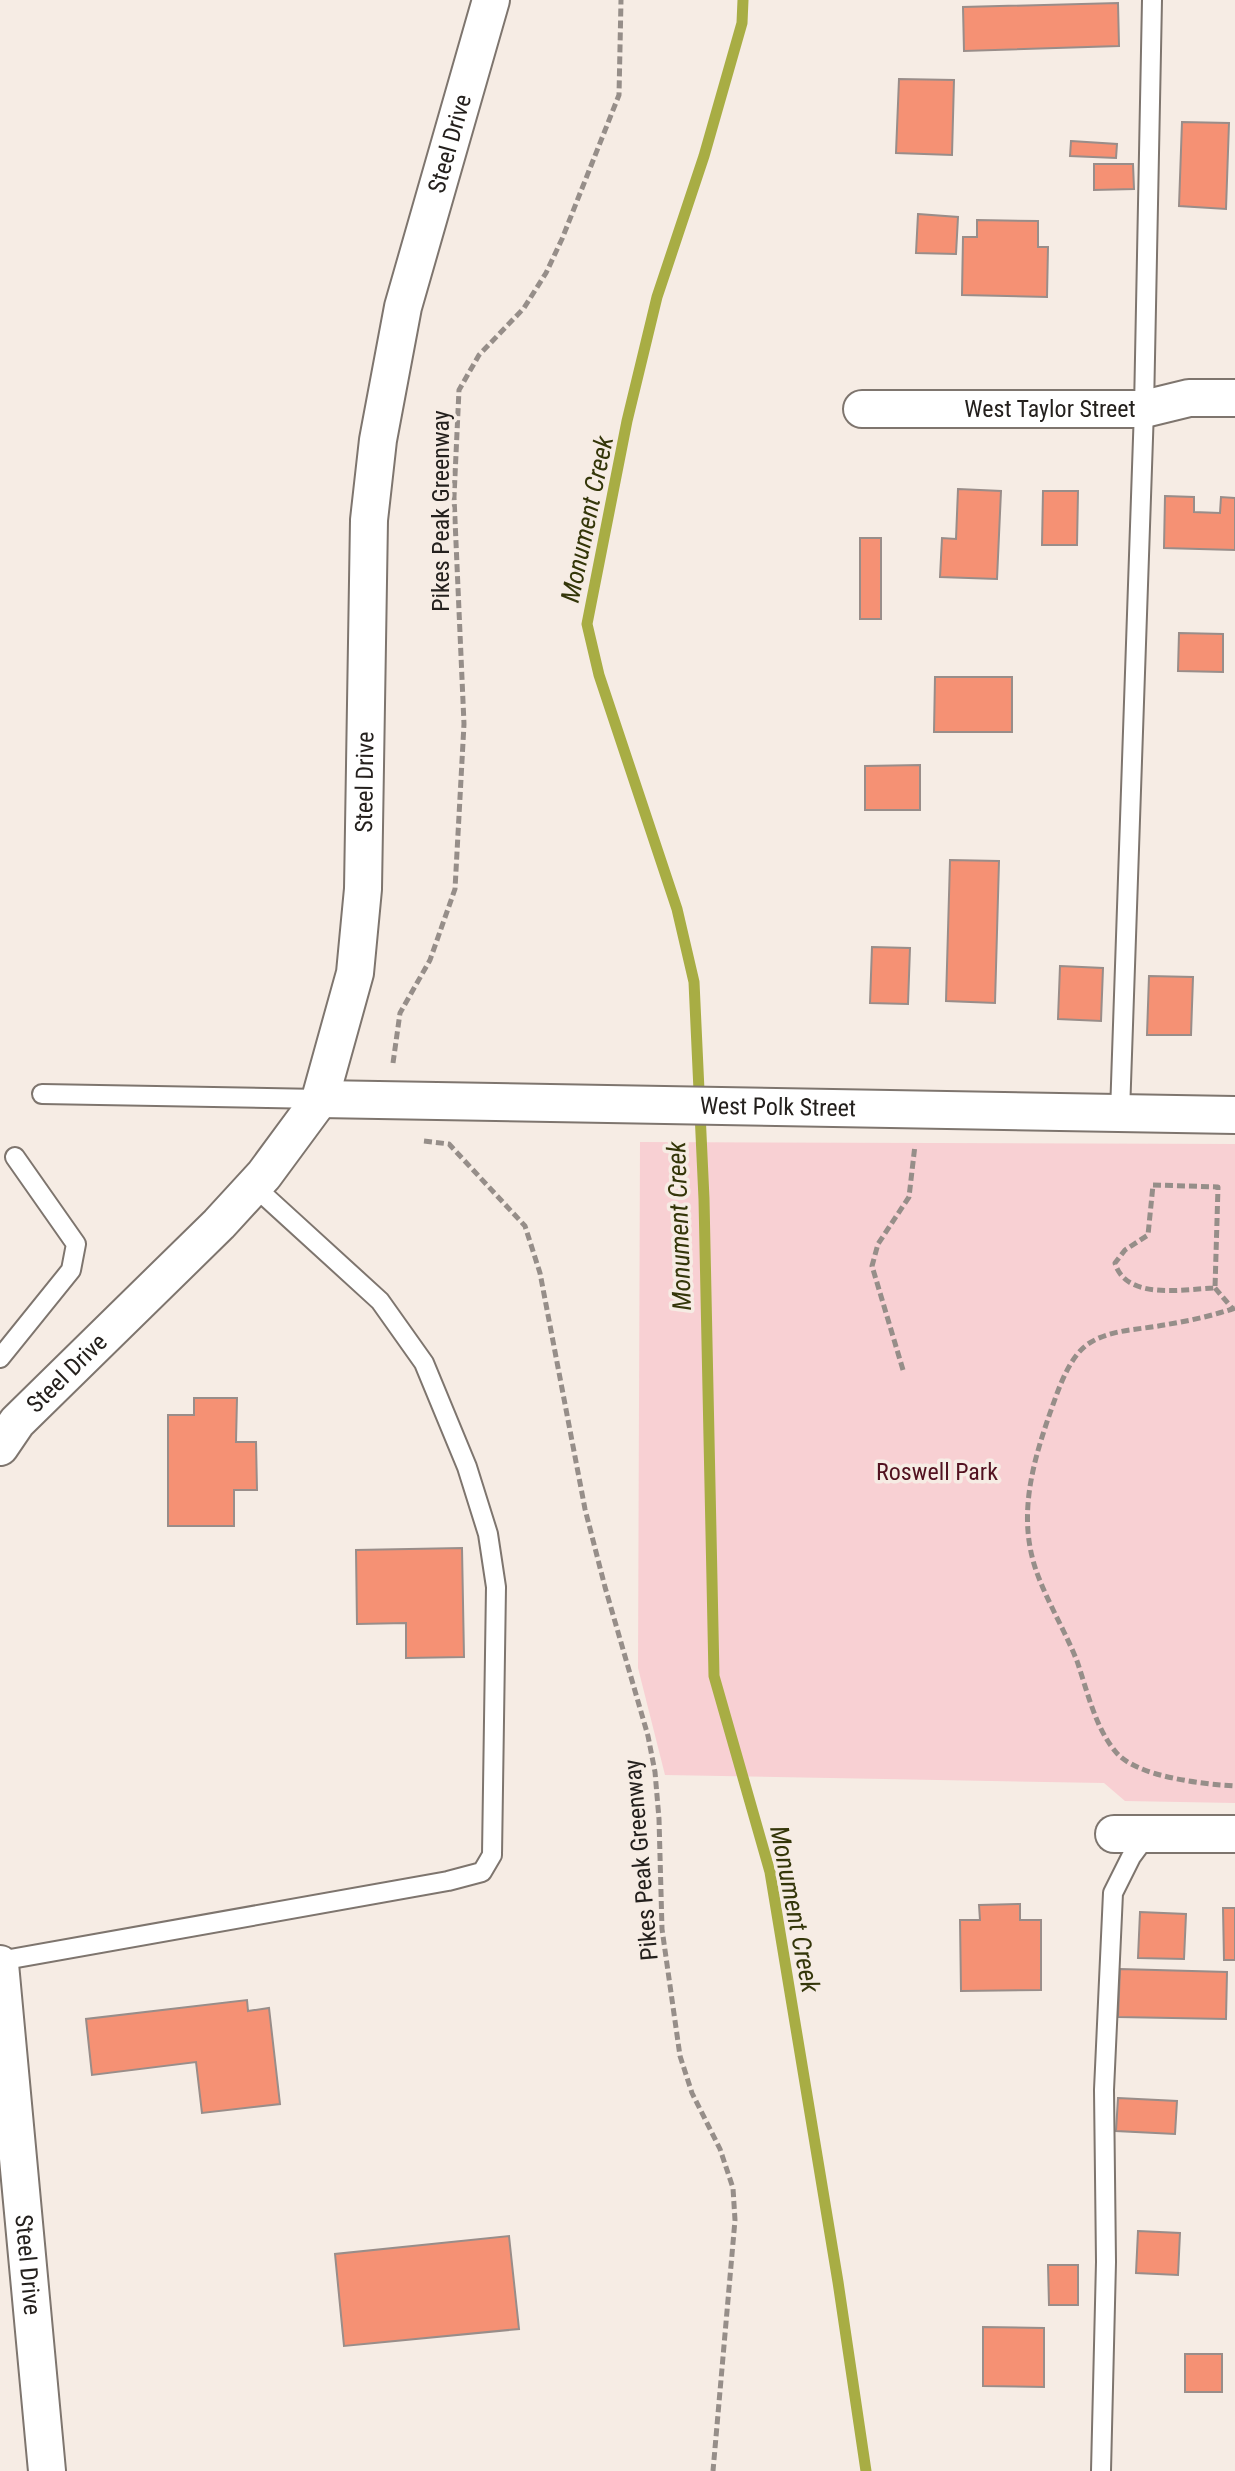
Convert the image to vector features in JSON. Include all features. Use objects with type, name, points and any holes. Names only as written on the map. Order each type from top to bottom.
[{"type":"street","name":"Steel Drive","points":[[0,1447],[17,1422],[254,1186],[320,1099],[352,985],[360,931],[369,520],[378,440],[403,307],[491,0]]},
{"type":"street","name":"West Taylor Street","points":[[862,409],[1144,409],[1189,398],[1235,398]]},
{"type":"street","name":"West Polk Street","points":[[320,1099],[1235,1115]]},
{"type":"street","points":[[1131,1834],[1235,1834]]},
{"type":"street","name":"Steel Drive","points":[[0,1963],[47,2471]]},
{"type":"lane","points":[[1120,1113],[1144,409],[1152,0]]},
{"type":"lane","points":[[42,1094],[320,1099]]},
{"type":"lane","points":[[0,1358],[71,1270],[76,1244],[15,1157]]},
{"type":"lane","points":[[0,1963],[448,1881],[482,1872],[492,1855],[496,1587],[488,1534],[467,1467],[424,1363],[380,1301],[254,1186]]},
{"type":"lane","points":[[1101,2471],[1106,2262],[1104,2090],[1113,1893],[1131,1857],[1131,1834]]},
{"type":"path","name":"Pikes Peak Greenway","points":[[393,1053],[400,1013],[430,960],[455,889],[464,724],[454,497],[459,390],[479,355],[524,308],[546,273],[619,95],[621,0]]},
{"type":"path","points":[[903,1370],[872,1266],[878,1244],[909,1197],[919,1110]]},
{"type":"path","name":"Pikes Peak Greenway","points":[[421,1141],[449,1144],[525,1226],[540,1273],[585,1509],[648,1736],[659,1819],[662,1929],[680,2056],[692,2093],[720,2149],[733,2188],[735,2220],[713,2471]]},
{"type":"path","points":[[1215,1288],[1145,1289],[1128,1282],[1119,1274],[1115,1263],[1125,1250],[1148,1235],[1153,1185],[1218,1187],[1215,1288],[1234,1309],[1167,1325],[1109,1334],[1086,1345],[1072,1362],[1055,1400],[1032,1467],[1027,1505],[1036,1570],[1069,1642],[1103,1730],[1116,1753],[1135,1766],[1170,1777],[1235,1786]]},
{"type":"green space","name":"Roswell Park","points":[[640,1142],[1235,1144],[1235,1803],[1125,1801],[1104,1783],[665,1775],[638,1668]]},
{"type":"building","points":[[1118,3],[1119,46],[964,51],[963,7]]},
{"type":"building","points":[[899,79],[954,80],[952,155],[896,153]]},
{"type":"building","points":[[1182,122],[1229,123],[1226,209],[1179,206]]},
{"type":"building","points":[[1071,141],[1117,144],[1116,158],[1070,156]]},
{"type":"building","points":[[1094,164],[1133,164],[1134,189],[1094,190]]},
{"type":"building","points":[[918,214],[958,217],[956,254],[916,253]]},
{"type":"building","points":[[977,220],[1038,221],[1038,247],[1048,247],[1047,297],[962,295],[963,237],[977,237]]},
{"type":"building","points":[[958,489],[1001,491],[997,579],[940,577],[942,538],[956,539]]},
{"type":"building","points":[[1043,491],[1078,491],[1077,545],[1042,545]]},
{"type":"building","points":[[1165,496],[1194,497],[1194,512],[1220,513],[1221,497],[1235,498],[1235,550],[1164,548]]},
{"type":"building","points":[[860,538],[881,538],[881,619],[860,619]]},
{"type":"building","points":[[1179,633],[1223,634],[1223,672],[1178,671]]},
{"type":"building","points":[[935,677],[1012,677],[1012,732],[934,732]]},
{"type":"building","points":[[920,765],[920,810],[865,810],[865,766]]},
{"type":"building","points":[[950,860],[999,861],[995,1003],[946,1001]]},
{"type":"building","points":[[872,947],[910,948],[908,1004],[870,1003]]},
{"type":"building","points":[[1060,966],[1103,968],[1101,1021],[1058,1019]]},
{"type":"building","points":[[1149,976],[1193,977],[1191,1035],[1147,1035]]},
{"type":"building","points":[[194,1398],[237,1398],[236,1442],[256,1442],[257,1490],[234,1490],[234,1526],[168,1526],[168,1415],[194,1415]]},
{"type":"building","points":[[462,1548],[464,1657],[406,1658],[406,1623],[357,1624],[356,1550]]},
{"type":"building","points":[[1020,1904],[1020,1920],[1041,1920],[1041,1990],[961,1991],[960,1920],[980,1920],[979,1905]]},
{"type":"building","points":[[1223,1908],[1235,1908],[1235,1960],[1224,1960]]},
{"type":"building","points":[[1140,1912],[1186,1914],[1184,1959],[1138,1958]]},
{"type":"building","points":[[1120,1969],[1227,1972],[1226,2019],[1118,2017]]},
{"type":"building","points":[[247,2000],[248,2011],[269,2008],[280,2104],[202,2113],[196,2062],[92,2075],[86,2019]]},
{"type":"building","points":[[1118,2098],[1177,2101],[1175,2134],[1116,2131]]},
{"type":"building","points":[[1138,2231],[1180,2233],[1178,2275],[1136,2273]]},
{"type":"building","points":[[509,2236],[519,2329],[344,2346],[335,2254]]},
{"type":"building","points":[[1048,2265],[1078,2265],[1078,2305],[1049,2305]]},
{"type":"building","points":[[983,2327],[1044,2328],[1044,2387],[983,2386]]},
{"type":"building","points":[[1185,2354],[1222,2354],[1222,2392],[1185,2392]]},
{"type":"waterway","name":"Monument Creek","points":[[743,0],[742,23],[704,156],[657,297],[627,421],[587,624],[599,675],[677,909],[694,982],[704,1199],[714,1676],[770,1872],[866,2471]]}]
